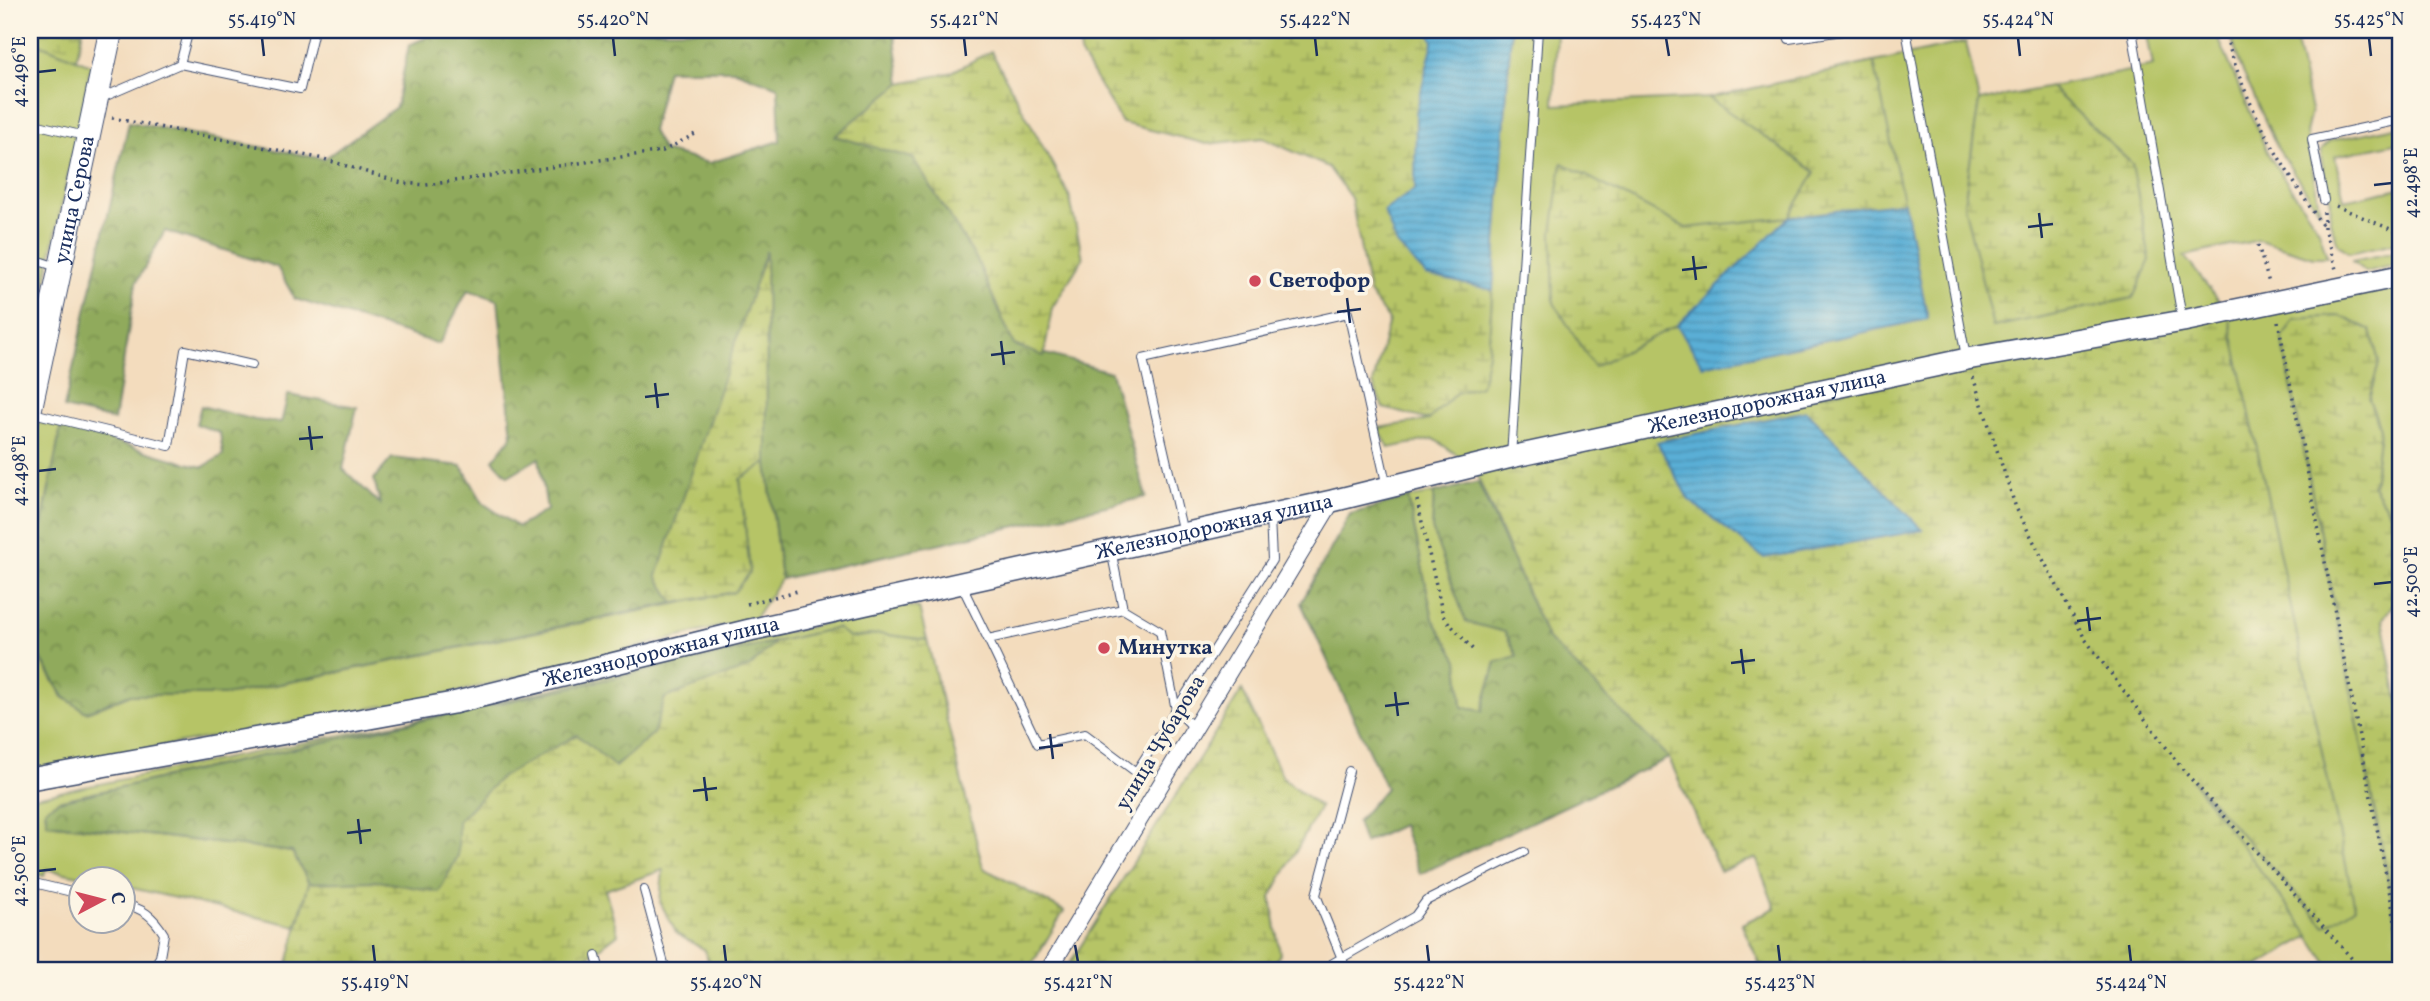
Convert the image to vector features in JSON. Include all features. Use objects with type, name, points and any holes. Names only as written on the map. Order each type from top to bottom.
[{"type":"main road","name":"улица Серова","points":[[30,411],[111,30]]},
{"type":"street","name":"Железнодорожная улица","points":[[30,779],[453,703],[959,581],[1332,501],[1511,457],[1967,359],[2183,321],[2400,276]]},
{"type":"street","name":"улица Чубарова","points":[[1048,971],[1332,501]]},
{"type":"lane","points":[[180,64],[188,30]]},
{"type":"lane","points":[[30,123],[92,117],[180,64],[300,89],[314,30]]},
{"type":"lane","points":[[1511,457],[1538,30]]},
{"type":"lane","points":[[1786,30],[1789,39],[1849,30]]},
{"type":"lane","points":[[1906,30],[1967,359]]},
{"type":"lane","points":[[2132,30],[2183,321]]},
{"type":"lane","points":[[2324,200],[2312,139],[2400,120]]},
{"type":"lane","points":[[30,258],[60,268]]},
{"type":"lane","points":[[1182,533],[1143,359],[1348,313],[1387,487]]},
{"type":"lane","points":[[30,411],[169,446],[185,350],[253,365]]},
{"type":"lane","points":[[959,581],[1038,744],[1085,734],[1136,772],[1272,560],[1270,514]]},
{"type":"lane","points":[[1111,548],[1123,609]]},
{"type":"lane","points":[[988,639],[1123,609],[1160,631],[1176,710],[1195,729]]},
{"type":"lane","points":[[1347,971],[1316,895],[1349,771]]},
{"type":"lane","points":[[1319,971],[1415,916],[1426,901],[1524,852]]},
{"type":"lane","points":[[30,882],[66,891]]},
{"type":"lane","points":[[645,890],[666,971]]},
{"type":"lane","points":[[136,907],[155,919],[164,934],[160,957],[151,971]]},
{"type":"lane","points":[[596,956],[600,971]]},
{"type":"path","points":[[2224,30],[2235,69],[2273,151],[2324,228]]},
{"type":"path","points":[[92,117],[324,159],[402,183],[426,185],[663,151],[697,133]]},
{"type":"path","points":[[2341,288],[2324,228],[2324,200],[2400,233]]},
{"type":"path","points":[[2258,245],[2274,302],[2400,946]]},
{"type":"path","points":[[1967,359],[2016,508],[2085,639],[2184,771],[2363,971]]},
{"type":"path","points":[[1413,481],[1443,616],[1475,652]]},
{"type":"path","points":[[747,604],[801,590]]},
{"type":"green space","points":[[30,30],[83,30],[76,59],[30,40]]},
{"type":"green space","points":[[443,30],[894,30],[901,83],[835,136],[913,158],[977,260],[1014,345],[1111,372],[1146,497],[781,579],[767,463],[766,254],[657,576],[674,603],[226,695],[128,695],[86,712],[64,697],[30,641],[30,587],[61,427],[203,467],[223,455],[220,433],[196,424],[201,406],[255,420],[281,423],[288,395],[357,407],[343,469],[380,504],[374,479],[392,458],[462,466],[483,503],[518,527],[547,510],[539,458],[508,476],[493,460],[512,436],[498,300],[468,290],[439,344],[295,299],[277,267],[165,231],[136,283],[114,420],[64,408],[129,122],[324,159],[396,107],[409,45]],"holes":[[[667,70],[733,70],[778,87],[780,141],[709,163],[663,151],[652,131]]]},
{"type":"green space","points":[[1077,30],[1511,30],[1488,353],[1481,386],[1456,393],[1429,420],[1383,408],[1373,384],[1389,320],[1369,293],[1351,198],[1328,167],[1263,138],[1207,144],[1122,123],[1080,53]]},
{"type":"green space","points":[[1511,30],[1557,30],[1554,105],[1709,98],[1966,42],[1979,101],[1964,205],[2132,164],[2050,87],[2153,66],[2146,30],[2215,30],[2268,154],[2319,230],[2327,257],[2313,257],[2259,240],[2184,256],[2228,312],[2273,314],[2400,286],[2400,529],[2373,486],[2380,429],[2369,399],[2379,363],[2340,316],[2295,319],[2282,339],[2400,940],[2400,971],[2332,971],[2309,936],[2259,965],[2255,971],[1978,971],[1922,967],[1915,971],[1763,971],[1742,924],[1775,908],[1756,857],[1720,871],[1669,758],[1547,638],[1473,466],[1434,439],[1389,448],[1378,428],[1429,420],[1488,353]]},
{"type":"green space","points":[[2229,30],[2338,30],[2335,36],[2296,42],[2311,111],[2306,133],[2320,212],[2278,149],[2241,68]]},
{"type":"green space","points":[[30,40],[91,65],[30,356]]},
{"type":"green space","points":[[991,51],[1069,195],[1083,258],[1052,308],[1044,356],[1014,345],[977,260],[913,158],[835,136],[901,83],[950,73]]},
{"type":"green space","points":[[1874,62],[1928,319],[1703,366],[1677,325],[1594,367],[1554,303],[1552,233],[1562,163],[1686,228],[1789,217],[1815,172],[1709,98]]},
{"type":"green space","points":[[2050,87],[2132,164],[2150,260],[2133,298],[1993,327],[1964,205],[1979,101]]},
{"type":"green space","points":[[2400,126],[2400,142],[2335,156],[2344,200],[2400,188],[2400,242],[2349,253],[2338,244],[2330,221],[2331,203],[2321,158],[2322,149],[2329,141]]},
{"type":"green space","points":[[766,251],[767,463],[740,479],[750,572],[734,592],[674,603],[657,576]]},
{"type":"green space","points":[[2400,251],[2400,264],[2365,272],[2352,261]]},
{"type":"green space","points":[[2228,312],[2355,907],[2325,926],[2192,780],[2310,936],[2259,965],[2255,971],[1978,971],[1922,967],[1915,971],[1763,971],[1742,924],[1775,908],[1756,858],[1720,871],[1669,758],[1547,638],[1473,466]]},
{"type":"green space","points":[[2340,316],[2371,330],[2379,363],[2369,399],[2380,429],[2373,486],[2400,529],[2400,601],[2395,601],[2383,619],[2400,710],[2400,940],[2282,339],[2294,319]]},
{"type":"green space","points":[[38,422],[61,427],[30,587],[30,460]]},
{"type":"green space","points":[[767,463],[781,579],[755,618],[450,694],[38,769],[30,766],[30,641],[63,697],[87,712],[128,695],[226,695],[734,592],[750,572],[740,478]]},
{"type":"green space","points":[[1478,482],[1547,638],[1669,758],[1420,874],[1402,825],[1364,843],[1357,822],[1386,788],[1301,603],[1350,514],[1408,498],[1433,619],[1458,660],[1462,707],[1482,711],[1496,662],[1517,656],[1505,632],[1466,622],[1432,529],[1434,493]]},
{"type":"green space","points":[[1434,493],[1432,529],[1505,632],[1518,657],[1496,662],[1483,712],[1462,707],[1458,660],[1433,619],[1408,498]]},
{"type":"green space","points":[[902,605],[919,608],[927,640],[880,634],[850,638],[836,628],[58,801],[45,809],[47,823],[293,852],[309,883],[296,926],[136,889],[136,864],[66,864],[66,873],[46,869],[44,876],[30,872],[30,798],[450,713]]},
{"type":"green space","points":[[837,628],[850,638],[880,634],[927,640],[983,868],[1064,911],[1028,971],[711,971],[705,950],[677,934],[660,902],[663,870],[605,890],[618,934],[575,967],[576,971],[286,971],[309,883],[378,881],[439,892],[458,856],[458,821],[500,778],[577,735],[615,767],[653,734],[665,698],[750,667],[775,642]]},
{"type":"green space","points":[[775,642],[751,667],[665,698],[653,734],[614,767],[458,821],[458,856],[439,893],[378,881],[309,883],[292,852],[47,823],[45,809],[58,801]]},
{"type":"green space","points":[[1242,690],[1283,778],[1320,807],[1271,897],[1280,954],[1269,971],[1065,971]]},
{"type":"water","points":[[1429,30],[1511,30],[1493,290],[1426,275],[1397,245],[1384,211],[1415,189],[1416,113],[1433,42]]},
{"type":"water","points":[[1904,202],[1928,319],[1703,366],[1677,325],[1789,217]]},
{"type":"water","points":[[1806,411],[1923,530],[1764,558],[1689,500],[1657,442]]},
{"type":"place","name":"Светофор","points":[[1255,281]]},
{"type":"place","name":"Минутка","points":[[1104,648]]}]
